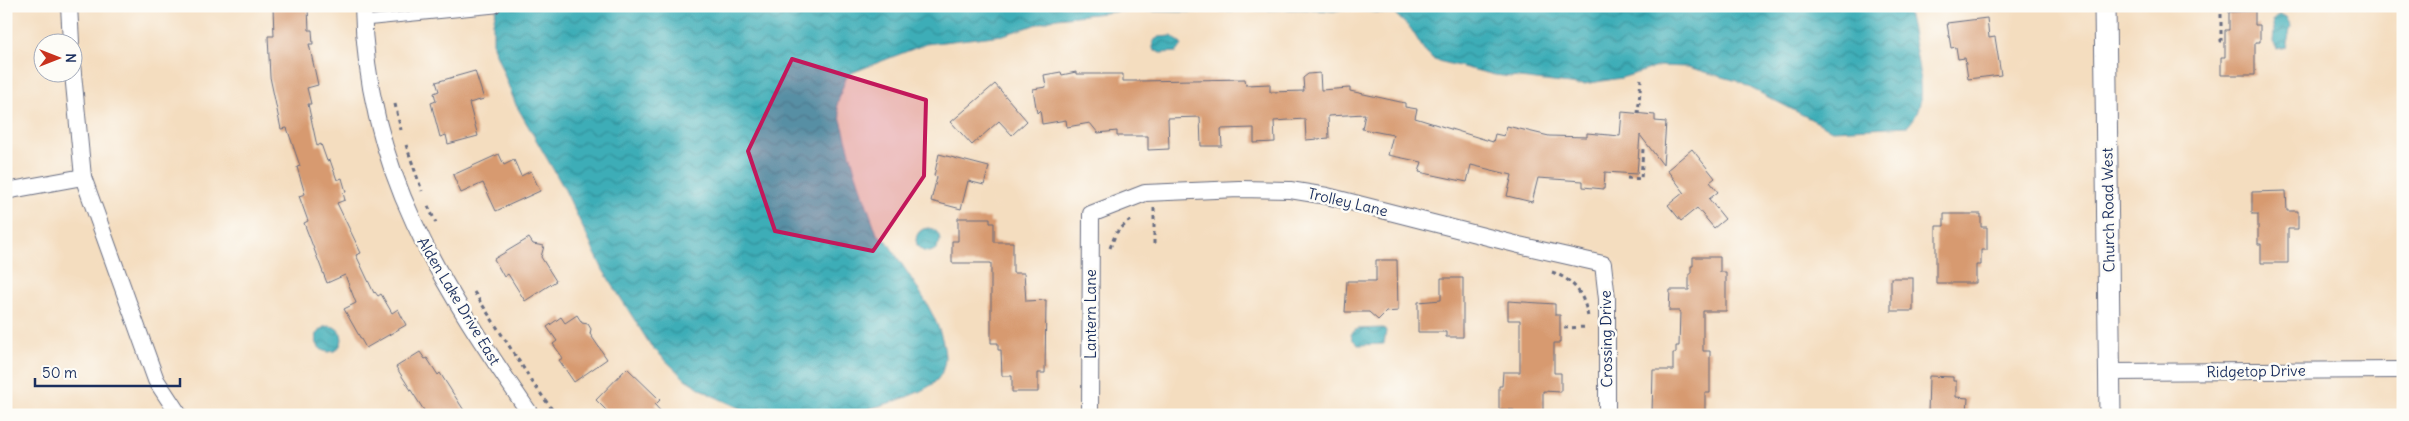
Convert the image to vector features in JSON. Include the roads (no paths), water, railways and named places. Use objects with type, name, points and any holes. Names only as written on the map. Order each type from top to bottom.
[{"type":"street","points":[[68,6],[70,32]]},
{"type":"street","name":"Church Road West","points":[[2105,6],[2110,415]]},
{"type":"street","name":"Alden Lake Drive East","points":[[364,14],[365,56],[371,96],[385,149],[406,207],[418,235],[452,295],[531,415]]},
{"type":"street","points":[[74,82],[83,177],[156,380],[179,415]]},
{"type":"street","points":[[6,191],[83,177]]},
{"type":"street","name":"Trolley Lane","points":[[1091,214],[1132,196],[1154,193],[1239,189],[1309,192],[1528,247],[1604,264]]},
{"type":"street","name":"Lantern Lane","points":[[1090,415],[1091,214]]},
{"type":"street","name":"Crossing Drive","points":[[1604,264],[1607,299],[1607,415]]},
{"type":"street","name":"Ridgetop Drive","points":[[2110,372],[2403,370]]},
{"type":"lane","points":[[364,14],[495,8]]},
{"type":"water","points":[[497,6],[1907,6],[1919,67],[1921,92],[1919,109],[1908,126],[1832,130],[1737,81],[1688,67],[1660,66],[1621,78],[1578,85],[1495,75],[1434,60],[1424,50],[1411,29],[1395,14],[1343,9],[1334,11],[1300,9],[1199,12],[1122,11],[1057,18],[1003,35],[926,44],[851,73],[845,80],[837,105],[855,171],[877,234],[887,241],[931,312],[943,342],[944,367],[936,381],[919,392],[894,402],[867,409],[825,415],[759,414],[746,411],[711,395],[685,379],[651,346],[603,270],[564,188],[516,105],[493,46],[493,23]]},
{"type":"water","points":[[2280,14],[2286,17],[2291,26],[2286,47],[2277,49],[2273,42],[2274,30],[2272,21]]},
{"type":"water","points":[[1172,36],[1182,45],[1177,52],[1160,53],[1153,49],[1153,41],[1159,37]]},
{"type":"water","points":[[928,228],[936,232],[940,240],[936,248],[928,252],[920,248],[916,240],[920,232]]},
{"type":"water","points":[[329,326],[338,330],[342,339],[338,348],[329,352],[320,348],[316,339],[320,330]]},
{"type":"water","points":[[1384,328],[1386,331],[1384,344],[1358,345],[1352,339],[1351,334],[1357,329]]}]
